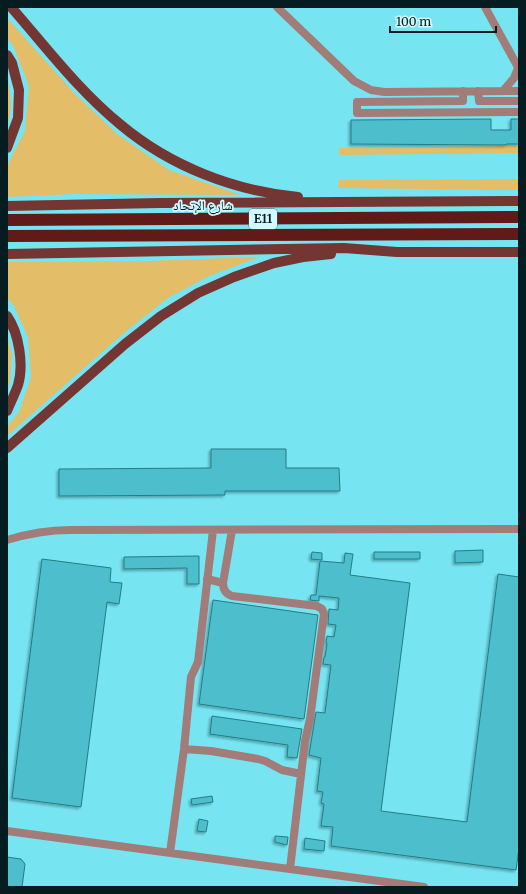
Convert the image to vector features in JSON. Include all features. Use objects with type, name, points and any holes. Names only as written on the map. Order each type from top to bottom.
[{"type":"highway","name":"شارع الإتحاد","points":[[7,220],[519,217]]},
{"type":"highway","name":"E11","points":[[7,236],[519,234]]},
{"type":"main road","points":[[11,7],[94,100],[121,125],[144,142],[180,164],[209,176],[241,186],[287,196],[370,202]]},
{"type":"main road","points":[[7,55],[12,63],[19,90],[18,118],[7,148]]},
{"type":"main road","points":[[7,206],[160,203],[519,201]]},
{"type":"main road","points":[[7,254],[344,248],[397,252]]},
{"type":"main road","points":[[7,448],[125,344],[161,316],[198,293],[234,277],[274,263],[304,257],[331,254],[397,252],[519,252]]},
{"type":"main road","points":[[7,316],[12,322],[20,354],[18,384],[7,411]]},
{"type":"street","points":[[277,7],[346,74],[362,86],[371,90],[384,92],[519,91]]},
{"type":"street","points":[[485,7],[519,68],[514,78],[503,91]]},
{"type":"street","points":[[463,91],[463,101],[357,102],[357,114],[519,112]]},
{"type":"street","points":[[478,91],[479,102],[519,101]]},
{"type":"street","points":[[7,540],[25,534],[47,530],[519,529]]},
{"type":"street","points":[[170,853],[190,699],[191,677],[198,662],[213,530]]},
{"type":"street","points":[[232,530],[223,584],[225,592],[232,596],[315,606],[320,608],[324,617],[310,719],[305,741],[290,869]]},
{"type":"street","points":[[207,579],[223,584]]},
{"type":"street","points":[[184,749],[211,751],[258,759],[282,770],[301,774]]},
{"type":"street","points":[[7,831],[424,887]]},
{"type":"shaded area","points":[[7,18],[75,94],[117,134],[169,170],[240,195],[73,194],[7,197],[7,166],[25,131],[29,86],[13,45],[7,39]]},
{"type":"shaded area","points":[[7,77],[11,102],[7,126]]},
{"type":"shaded area","points":[[519,146],[519,153],[340,155],[339,148]]},
{"type":"shaded area","points":[[519,179],[519,190],[338,188],[339,180]]},
{"type":"shaded area","points":[[259,257],[209,276],[168,298],[125,332],[7,436],[7,427],[19,412],[31,377],[28,337],[14,306],[7,298],[7,262],[148,261]]},
{"type":"shaded area","points":[[7,335],[12,355],[10,382],[7,390]]},
{"type":"building","points":[[491,119],[491,130],[511,130],[511,119],[519,119],[519,144],[351,144],[351,120]]},
{"type":"building","points":[[211,449],[286,449],[286,468],[339,468],[340,491],[225,491],[225,495],[59,496],[59,469],[211,468]]},
{"type":"building","points":[[483,550],[483,562],[455,563],[455,551]]},
{"type":"building","points":[[312,552],[322,553],[322,560],[311,559]]},
{"type":"building","points":[[374,552],[420,552],[420,559],[374,559]]},
{"type":"building","points":[[345,553],[353,554],[350,575],[410,583],[381,811],[467,822],[498,574],[519,577],[519,848],[516,870],[331,846],[333,827],[321,826],[324,804],[321,803],[323,792],[317,791],[321,758],[309,755],[316,712],[325,713],[331,665],[323,664],[327,636],[334,637],[336,625],[328,624],[329,609],[338,610],[339,598],[319,596],[319,601],[310,600],[311,595],[316,595],[320,561],[344,563]]},
{"type":"building","points":[[199,556],[199,584],[187,584],[187,568],[124,569],[124,557]]},
{"type":"building","points":[[42,559],[111,568],[110,582],[122,583],[119,604],[107,602],[81,807],[12,798]]},
{"type":"building","points":[[213,600],[318,615],[304,719],[199,704]]},
{"type":"building","points":[[212,716],[302,729],[297,758],[287,757],[288,745],[210,734]]},
{"type":"building","points":[[212,796],[213,802],[192,805],[191,799]]},
{"type":"building","points":[[199,819],[208,821],[206,832],[197,831]]},
{"type":"building","points":[[275,836],[288,837],[287,845],[275,842]]},
{"type":"building","points":[[305,838],[325,841],[324,851],[304,849]]},
{"type":"building","points":[[7,857],[21,859],[25,864],[22,887],[7,887]]}]
